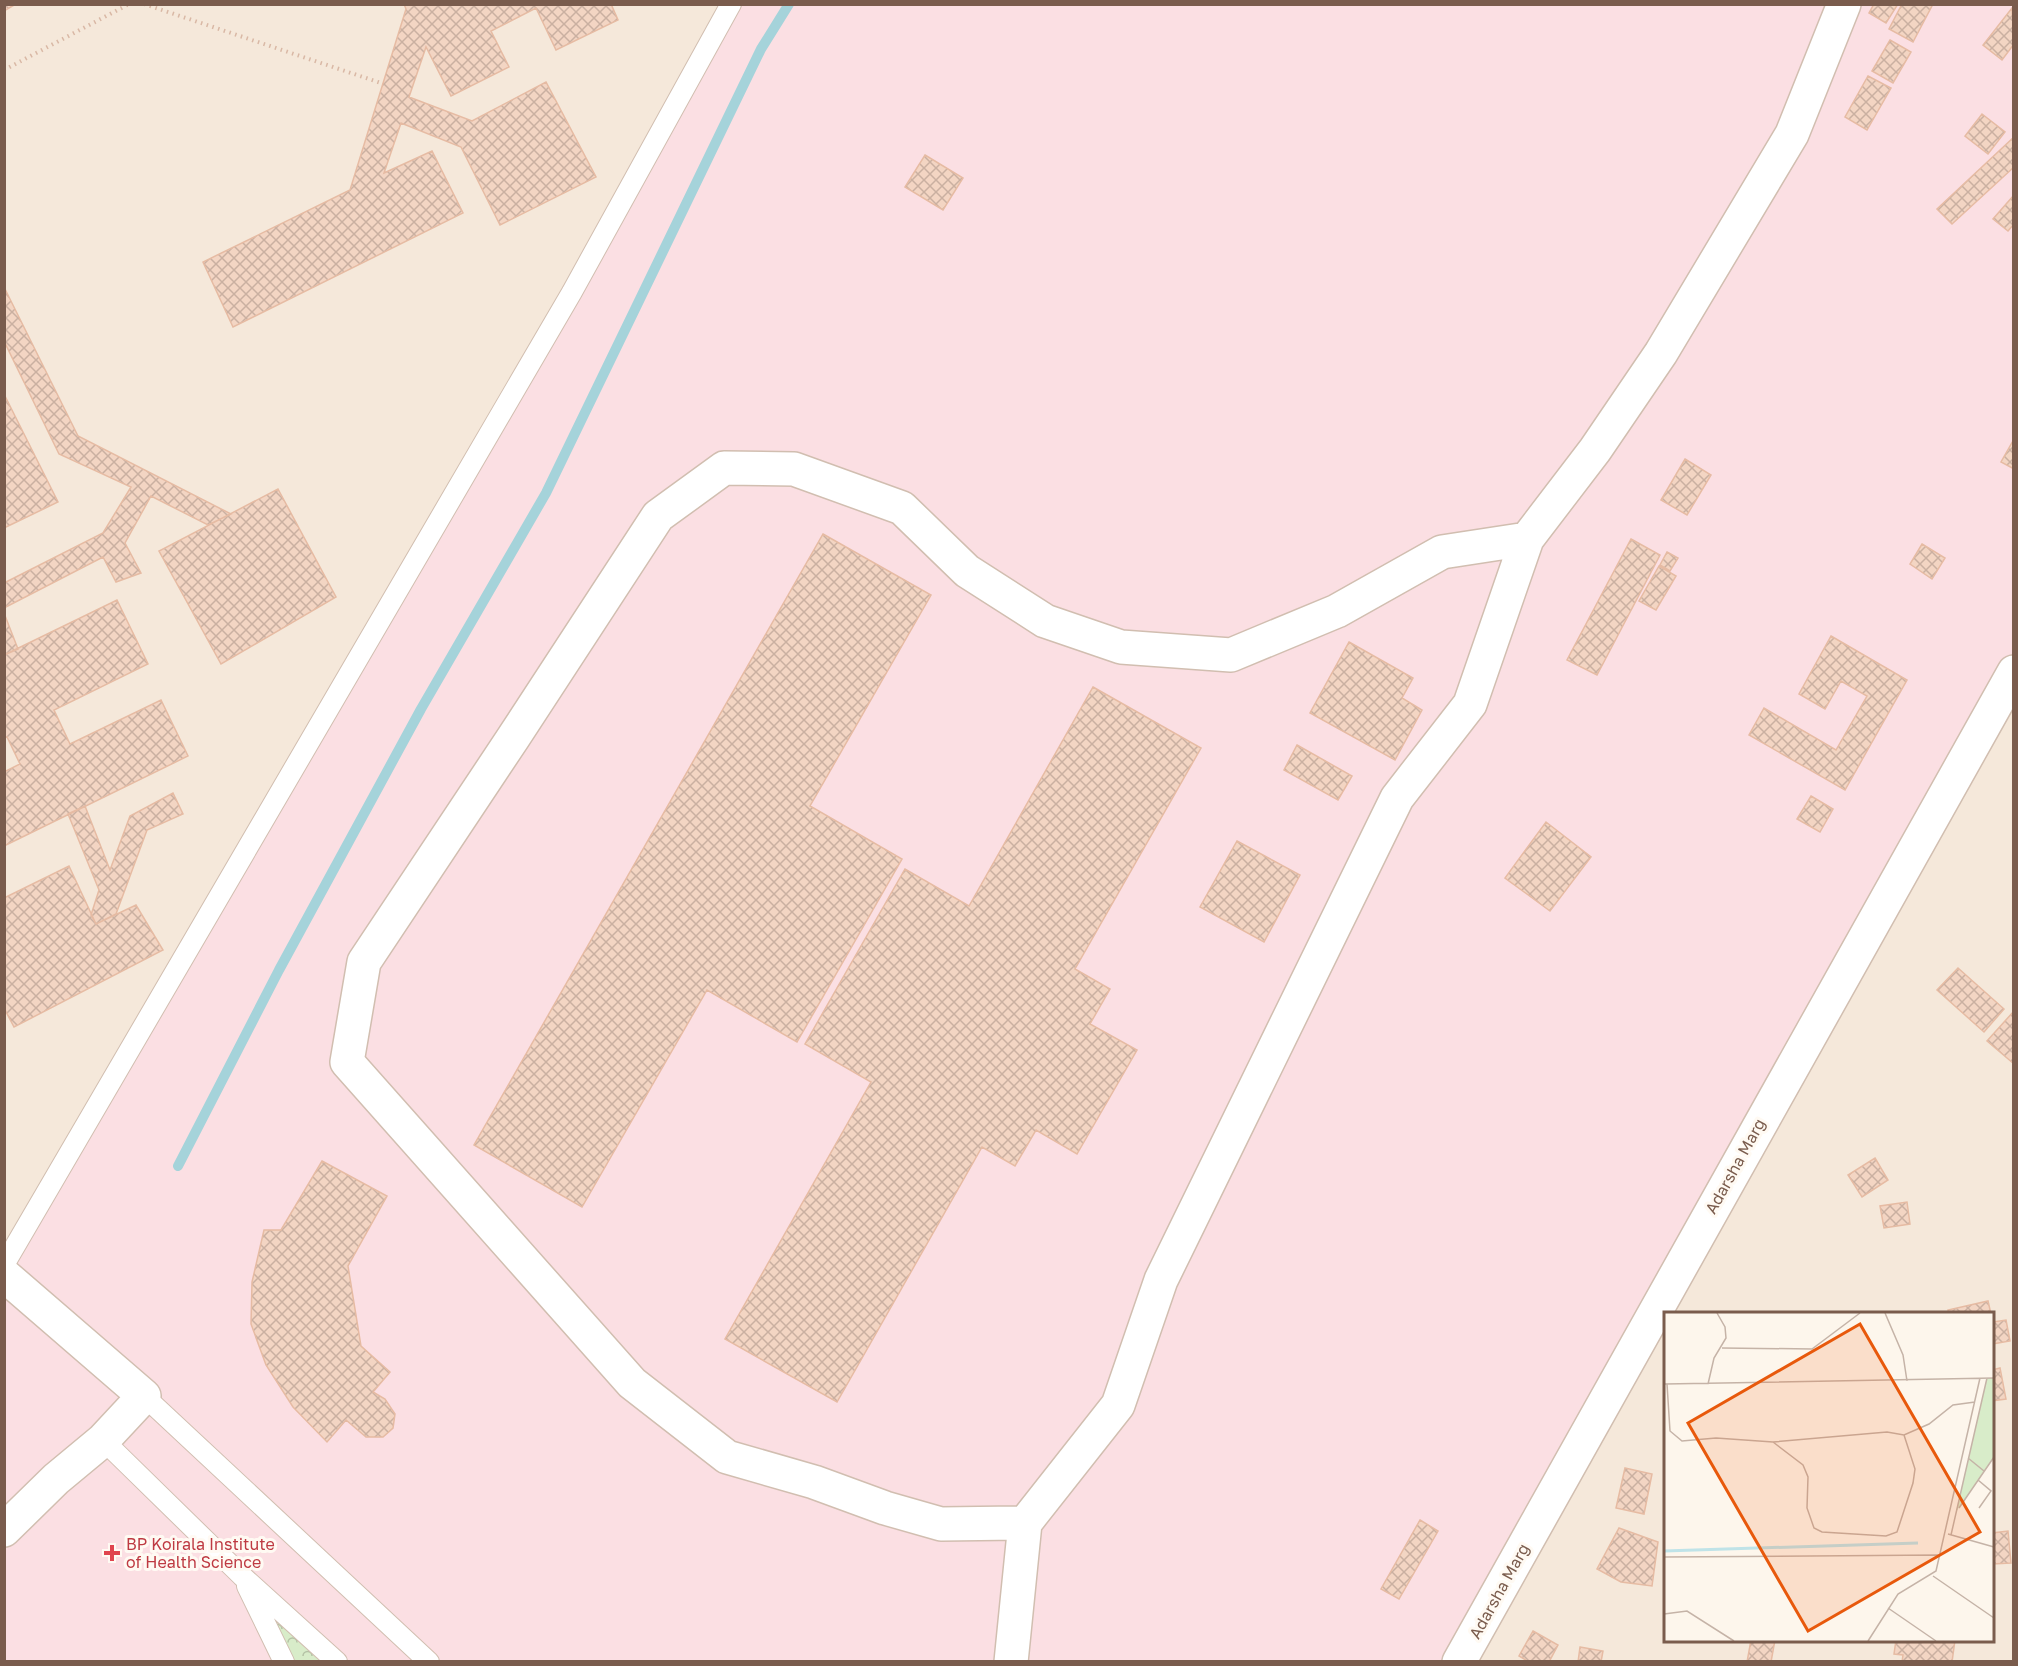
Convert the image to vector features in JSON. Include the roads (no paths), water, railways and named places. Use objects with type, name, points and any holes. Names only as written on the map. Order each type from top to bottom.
[{"type":"street","points":[[1011,1662],[1025,1523],[1118,1405],[1161,1280],[1397,798],[1470,704],[1527,539],[1596,450],[1661,353],[1792,134],[1844,4]]},
{"type":"street","points":[[1025,1523],[940,1524],[885,1508],[814,1482],[727,1457],[632,1383],[347,1062],[364,962],[657,516],[724,468],[794,469],[902,508],[967,572],[1045,621],[1121,647],[1231,655],[1337,611],[1442,552],[1527,539]]},
{"type":"street","name":"Adarsha Marg","points":[[1459,1662],[2013,672]]},
{"type":"street","points":[[4,1275],[144,1396],[103,1440],[56,1479],[4,1530]]},
{"type":"lane","points":[[4,1265],[572,292],[730,4]]},
{"type":"lane","points":[[144,1396],[429,1662]]},
{"type":"lane","points":[[103,1440],[242,1576],[337,1662]]},
{"type":"lane","points":[[242,1576],[284,1662]]},
{"type":"waterway","points":[[178,1166],[279,970],[421,709],[546,493],[761,49],[789,4]]},
{"type":"place","name":"BP Koirala Institute of Health Science","points":[[112,1553]]}]
